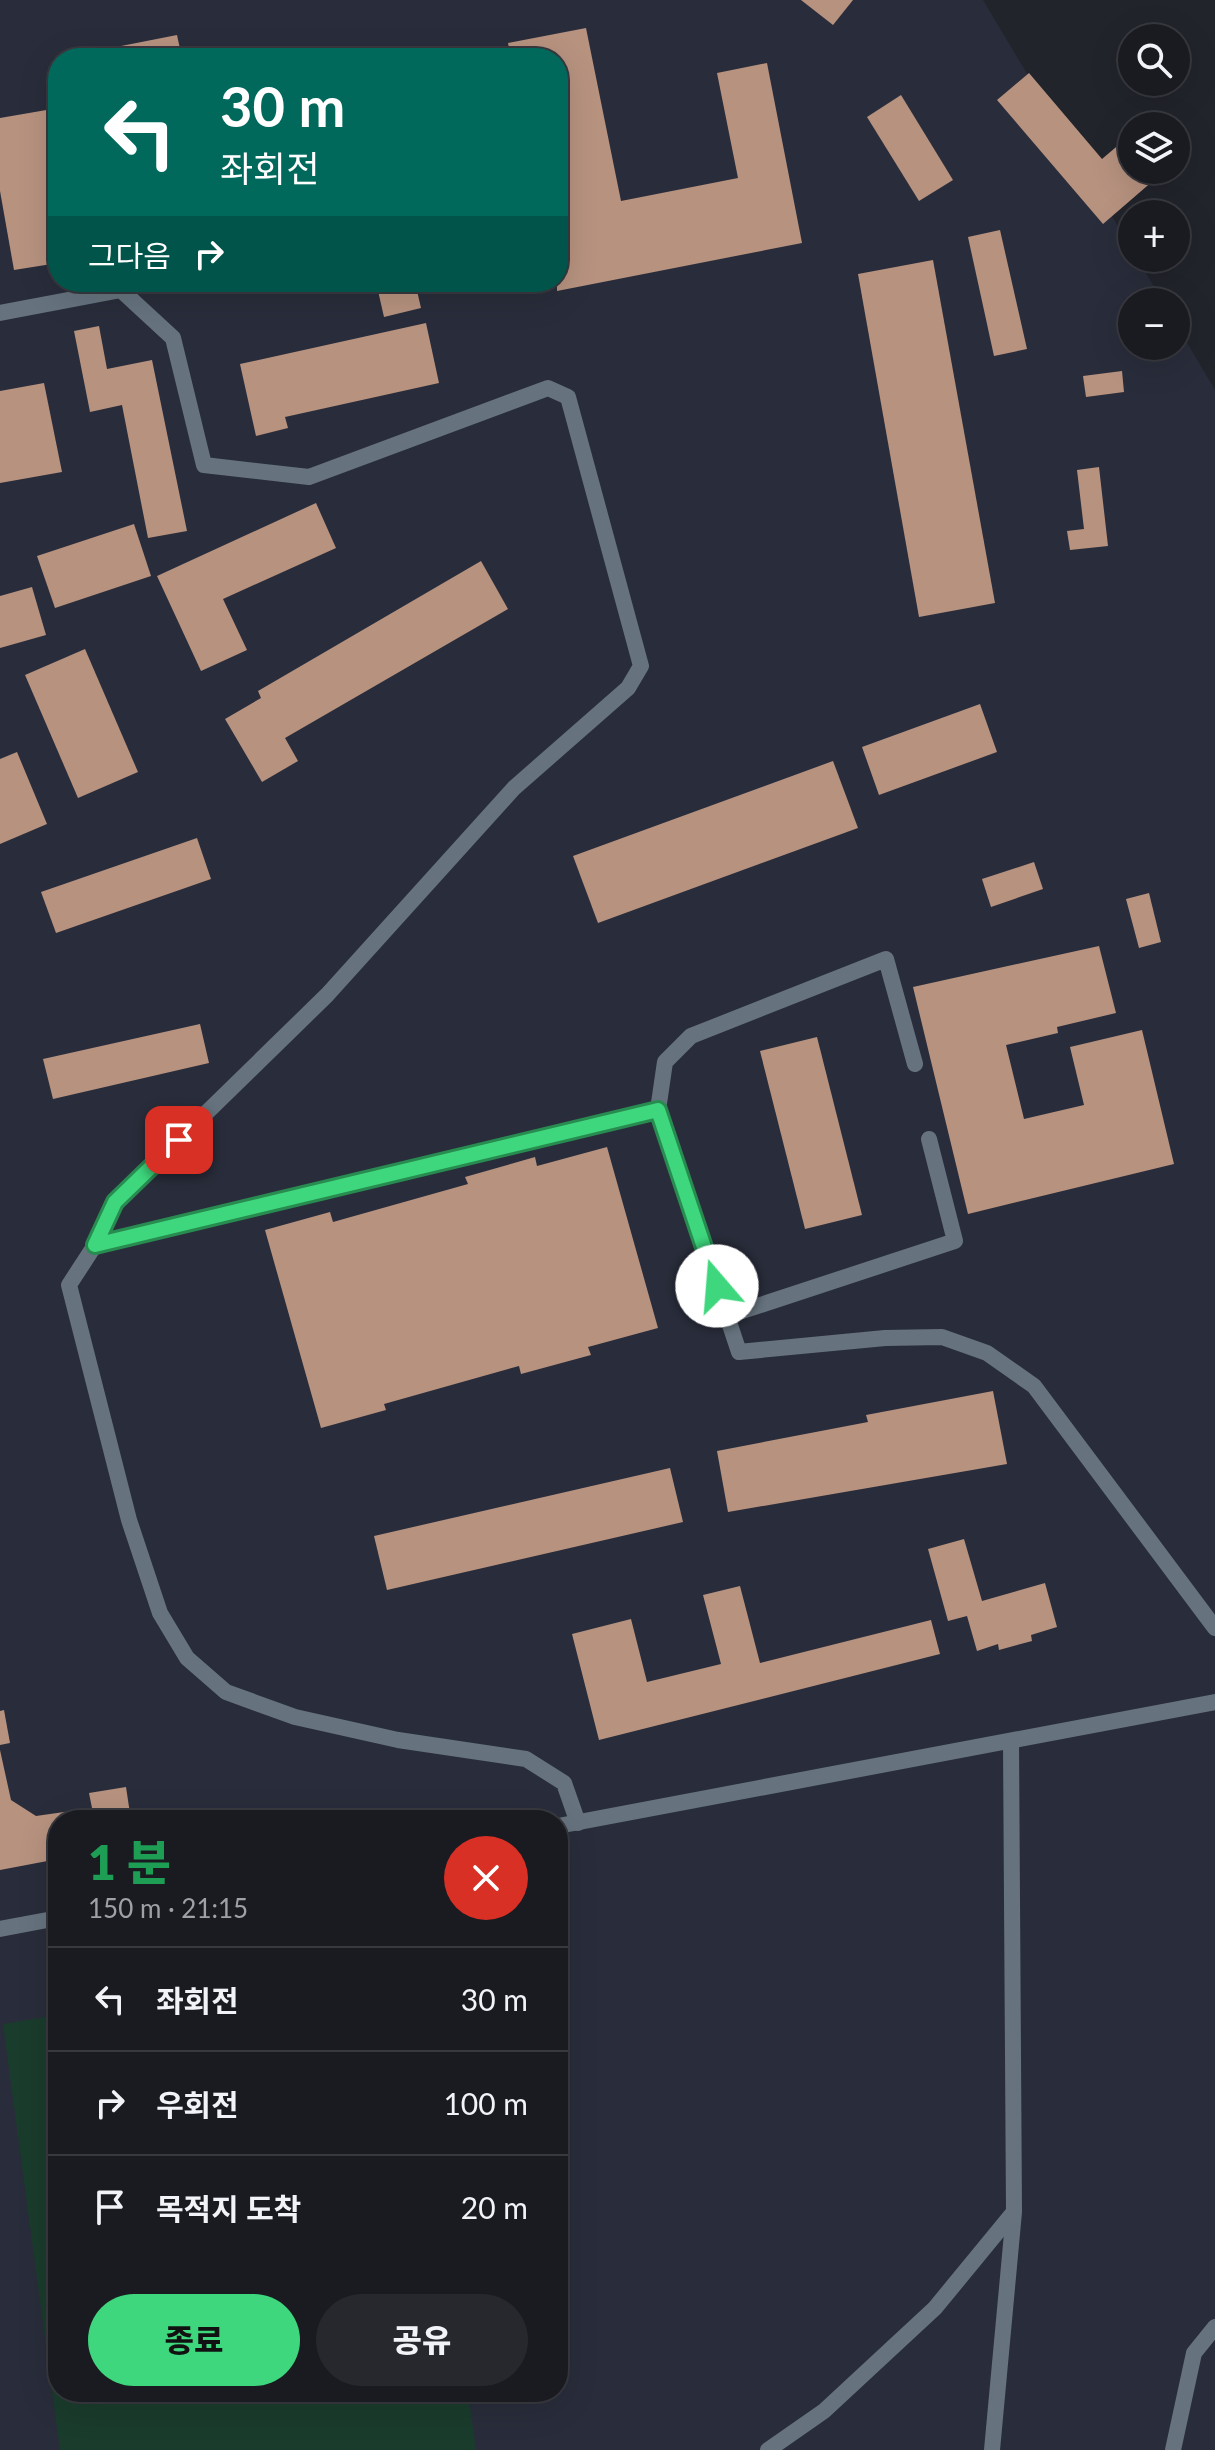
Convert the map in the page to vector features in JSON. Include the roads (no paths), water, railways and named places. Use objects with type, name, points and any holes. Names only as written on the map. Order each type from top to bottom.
[{"type":"street","points":[[0,313],[110,292]]},
{"type":"street","points":[[123,292],[173,338],[204,465],[309,477],[548,388],[568,397],[641,666],[628,688],[514,788],[327,995],[115,1202],[95,1245],[69,1285],[129,1520],[160,1613],[187,1658],[226,1692],[295,1717],[398,1740],[526,1759],[564,1783],[578,1823]]},
{"type":"street","points":[[915,1064],[886,959],[691,1036],[665,1062],[658,1110],[739,1352],[885,1338],[942,1337],[987,1353],[1034,1386],[1215,1628]]},
{"type":"street","points":[[95,1245],[658,1110]]},
{"type":"street","points":[[727,1316],[955,1241],[929,1139]]},
{"type":"street","points":[[568,1824],[1215,1702]]},
{"type":"street","points":[[992,2450],[1014,2212],[1011,1742]]},
{"type":"street","points":[[0,1929],[48,1920]]},
{"type":"street","points":[[768,2450],[824,2411],[935,2308],[1014,2212]]},
{"type":"street","points":[[1173,2450],[1194,2353],[1215,2327]]}]
